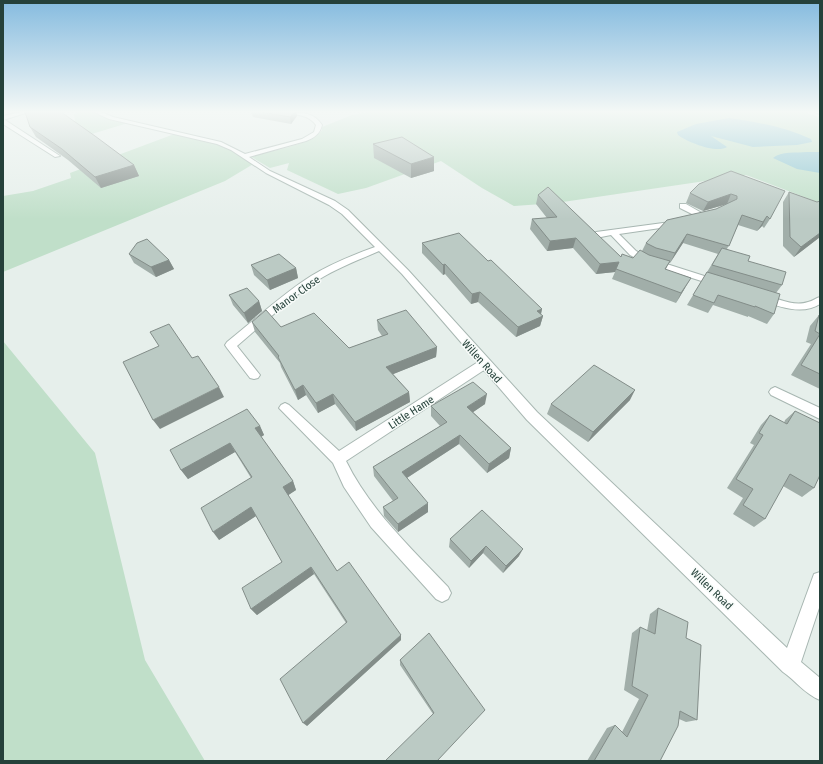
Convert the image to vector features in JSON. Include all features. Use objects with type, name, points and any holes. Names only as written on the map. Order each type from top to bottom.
[{"type":"street","points":[[45,148],[57,156]]},
{"type":"street","name":"Willen Road","points":[[228,148],[244,156],[268,172],[338,207],[405,272],[484,364],[532,416],[790,665],[820,690]]},
{"type":"street","points":[[244,156],[275,148]]},
{"type":"street","points":[[596,235],[688,220],[706,215],[683,206]]},
{"type":"street","points":[[613,233],[633,253],[648,261],[723,285]]},
{"type":"street","name":"Manor Close","points":[[254,375],[231,345],[279,305],[315,279],[334,268],[379,248]]},
{"type":"street","points":[[752,294],[790,305],[803,306],[816,303],[820,300]]},
{"type":"street","name":"Little Hame","points":[[338,460],[484,364]]},
{"type":"street","points":[[775,392],[820,414]]},
{"type":"street","points":[[285,408],[330,450],[338,460],[349,482],[376,522],[442,593]]},
{"type":"street","points":[[790,665],[820,580]]},
{"type":"green space","points":[[138,148],[230,148],[255,163],[225,181],[3,272],[3,196],[33,191],[71,178],[70,173]]},
{"type":"green space","points":[[286,148],[820,148],[820,203],[746,175],[556,203],[514,206],[482,188],[441,161],[366,188],[338,194],[287,170],[289,163],[270,168],[250,156]]},
{"type":"green space","points":[[3,341],[95,453],[145,660],[205,761],[3,761]]},
{"type":"water","points":[[708,148],[725,148],[722,149]]},
{"type":"water","points":[[820,152],[820,173],[797,169],[773,158],[785,153]]},
{"type":"building","points":[[60,148],[111,148],[134,165],[95,177]]},
{"type":"building","points":[[380,148],[419,148],[434,157],[411,164]]},
{"type":"building","points":[[731,171],[785,191],[770,219],[767,216],[763,222],[742,215],[729,246],[687,234],[675,253],[656,248],[646,243],[667,220],[716,209],[737,199],[737,196],[731,194],[708,202],[690,193],[699,184]]},
{"type":"building","points":[[548,187],[621,257],[622,254],[633,258],[640,250],[649,255],[670,261],[665,269],[691,278],[681,293],[616,269],[619,262],[600,264],[576,238],[550,241],[532,219],[557,217],[538,195]]},
{"type":"building","points":[[789,192],[817,202],[820,201],[820,233],[801,247],[790,237]]},
{"type":"building","points":[[459,233],[488,261],[491,260],[542,309],[537,311],[543,316],[518,327],[480,292],[472,294],[445,264],[443,265],[422,243]]},
{"type":"building","points":[[147,239],[169,260],[151,267],[129,254],[137,243]]},
{"type":"building","points":[[722,248],[750,256],[748,261],[786,272],[782,285],[712,265]]},
{"type":"building","points":[[279,254],[296,268],[267,280],[251,265]]},
{"type":"building","points":[[707,272],[780,294],[774,314],[755,306],[718,295],[714,303],[693,295]]},
{"type":"building","points":[[247,288],[259,301],[244,313],[229,295]]},
{"type":"building","points":[[266,310],[281,327],[314,313],[349,348],[388,334],[377,320],[406,310],[437,347],[386,367],[409,392],[355,422],[333,394],[316,403],[303,385],[295,390],[278,357],[279,356],[252,322]]},
{"type":"building","points":[[819,315],[820,316],[820,334],[815,331]]},
{"type":"building","points":[[169,324],[192,358],[198,356],[219,387],[153,420],[123,362],[159,346],[150,332]]},
{"type":"building","points":[[820,334],[820,374],[801,365]]},
{"type":"building","points":[[594,365],[635,390],[593,432],[551,404]]},
{"type":"building","points":[[473,382],[487,394],[467,407],[511,448],[489,464],[460,435],[402,472],[428,503],[398,524],[383,507],[398,498],[373,467],[447,422],[431,406]]},
{"type":"building","points":[[247,409],[260,426],[255,428],[293,481],[283,487],[337,571],[349,562],[401,635],[303,723],[280,679],[347,622],[311,567],[251,609],[242,588],[282,562],[251,507],[213,532],[201,508],[252,477],[230,443],[181,470],[170,450]]},
{"type":"building","points":[[795,411],[820,423],[820,475],[814,488],[790,474],[765,519],[743,505],[753,489],[736,479],[763,435],[759,433],[770,415],[787,424]]},
{"type":"building","points":[[482,510],[523,549],[506,566],[486,546],[471,561],[450,539]]},
{"type":"building","points":[[658,608],[688,622],[686,638],[701,645],[697,720],[680,711],[678,726],[660,761],[594,761],[615,725],[627,737],[648,695],[632,686],[640,627],[655,634]]},
{"type":"building","points":[[429,633],[485,710],[437,761],[385,761],[434,713],[400,660]]}]
